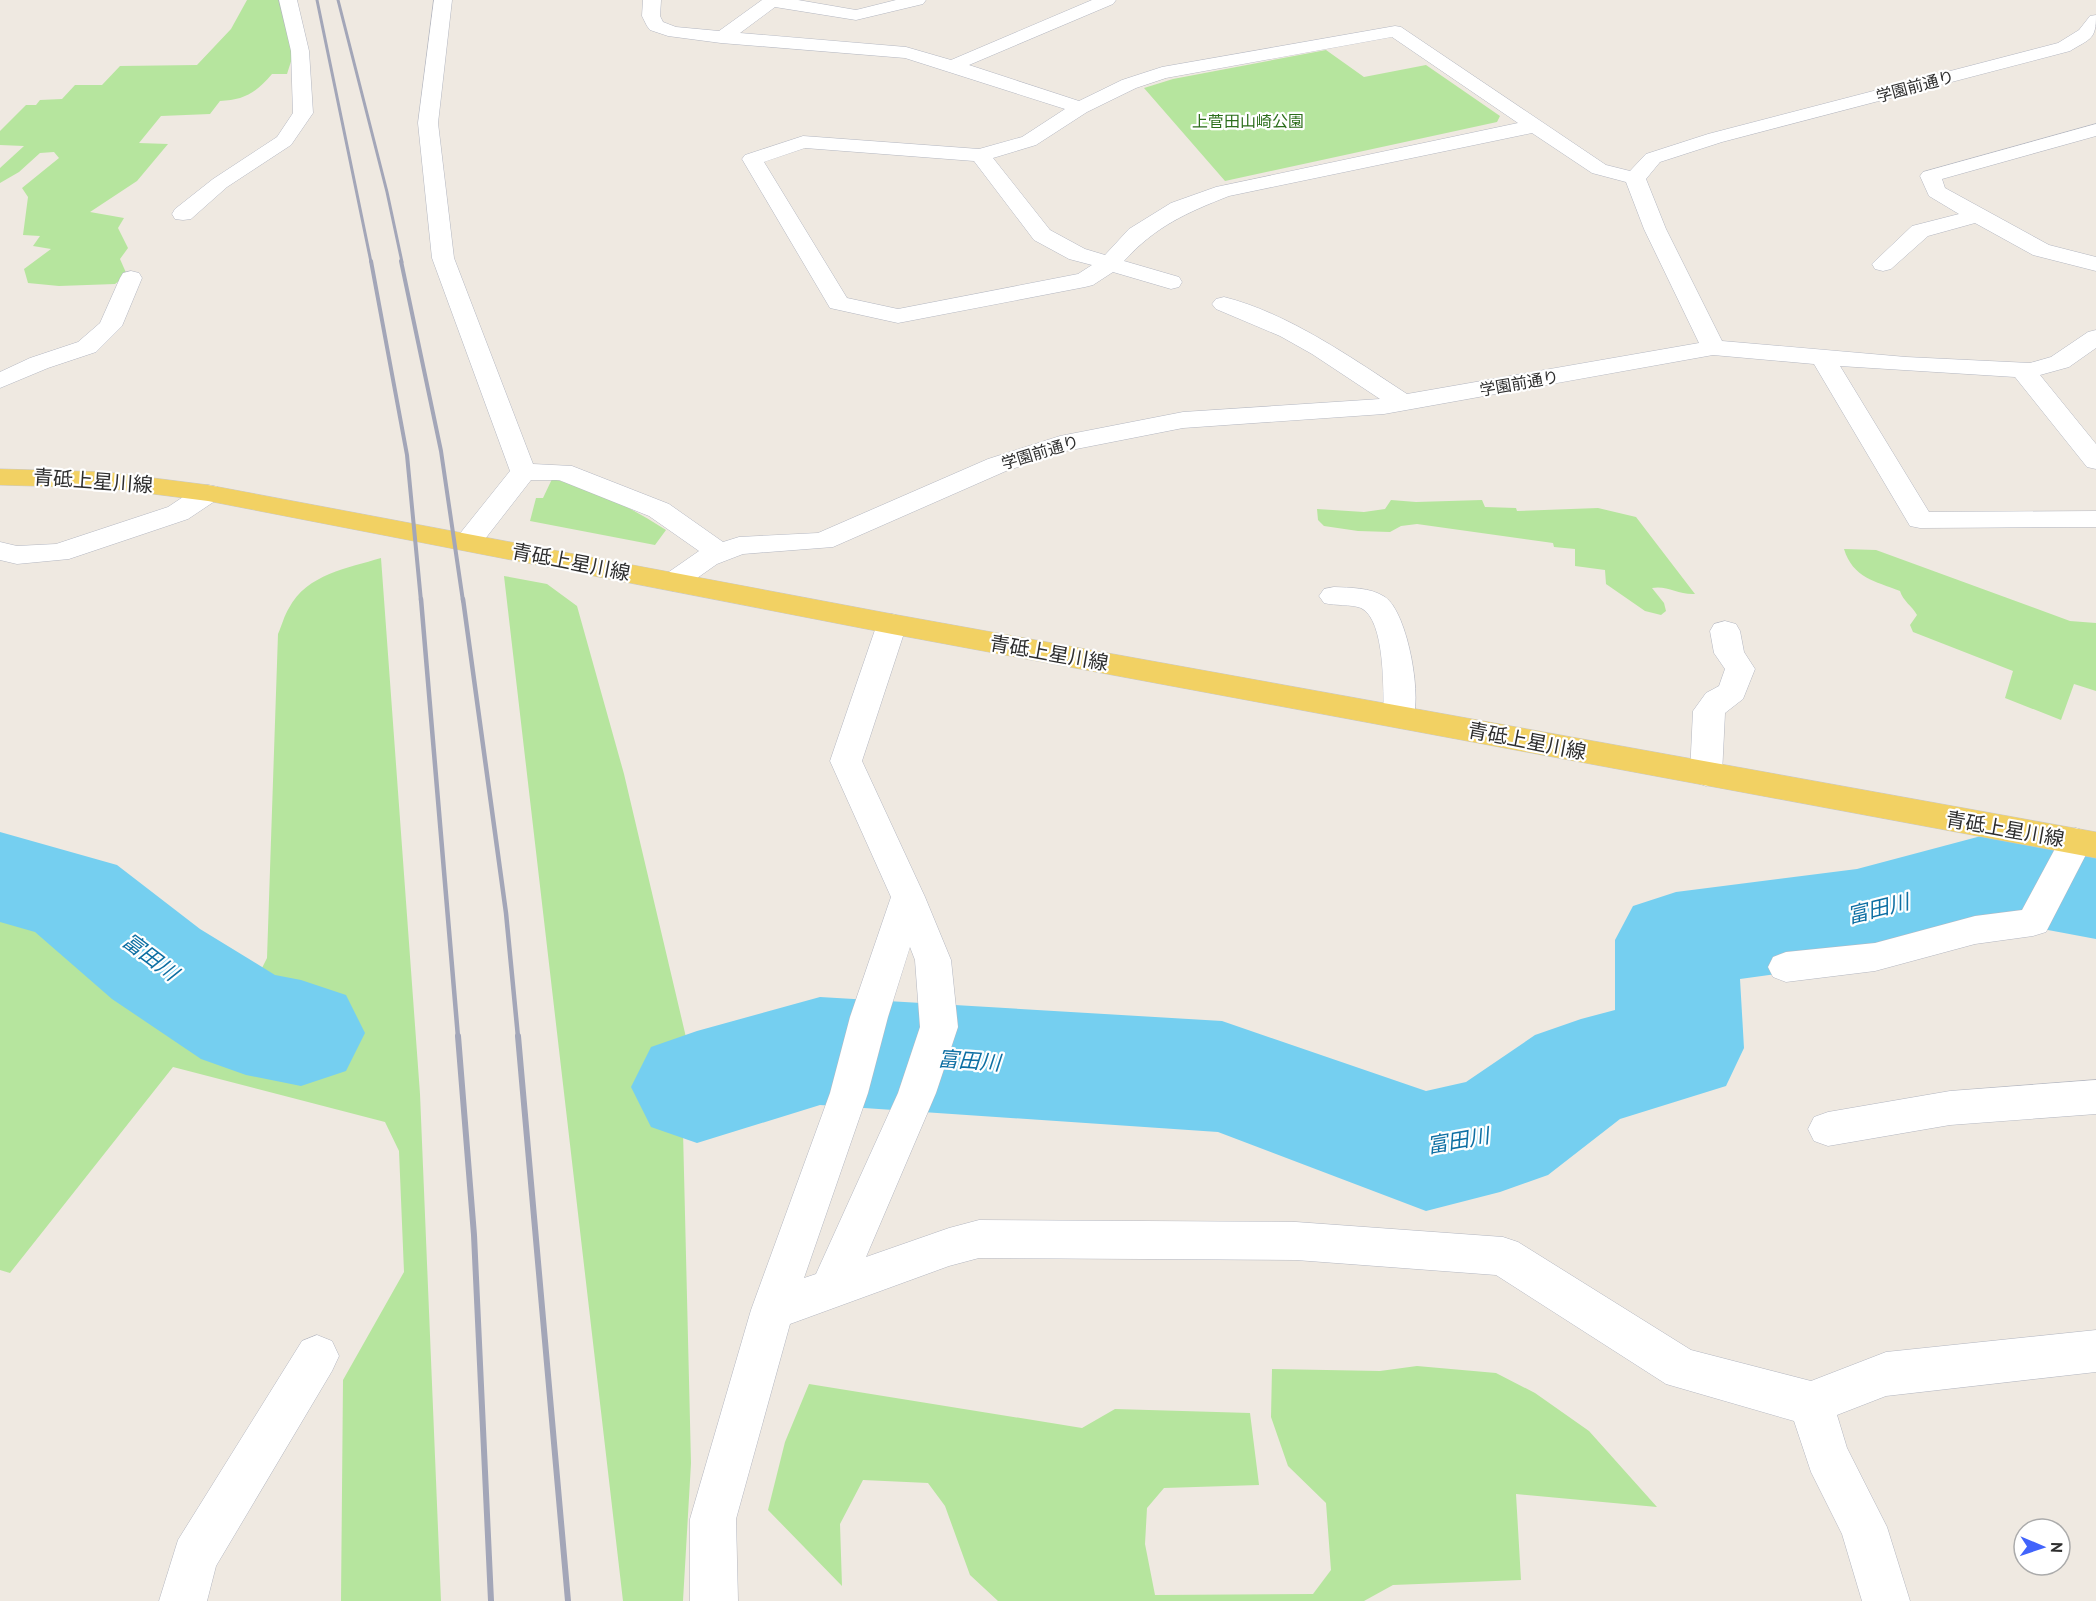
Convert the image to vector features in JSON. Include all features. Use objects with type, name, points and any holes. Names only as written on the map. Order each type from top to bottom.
[{"type":"main road","name":"青砥上星川線","points":[[0,477],[106,480],[208,493],[892,624],[2086,843]]},
{"type":"street","points":[[183,214],[220,183],[284,141],[303,113],[300,51],[288,0]]},
{"type":"street","points":[[443,0],[428,123],[443,258],[523,472]]},
{"type":"street","points":[[652,0],[651,16],[656,26],[674,32],[906,53],[1080,108]]},
{"type":"street","points":[[721,38],[772,1],[856,15],[917,0]]},
{"type":"street","points":[[952,66],[1107,0]]},
{"type":"street","name":"学園前通り","points":[[1635,178],[1653,158],[1715,138],[2064,47],[2085,34],[2096,20]]},
{"type":"street","points":[[1534,126],[1223,191],[1179,208],[1137,234],[1109,264],[1085,280],[898,316],[838,303],[752,159],[803,142],[980,155],[1029,141],[1080,108],[1129,84],[1162,73],[1395,31],[1599,169],[1635,178],[1655,229],[1713,348]]},
{"type":"street","points":[[2096,130],[1930,176],[1936,192],[2042,250],[2096,264]]},
{"type":"street","points":[[980,155],[1042,235],[1077,254],[1171,282]]},
{"type":"street","points":[[1883,264],[1920,231],[1979,215]]},
{"type":"street","points":[[0,381],[39,363],[87,347],[110,326],[132,278]]},
{"type":"street","points":[[1224,304],[1287,331],[1403,403]]},
{"type":"street","name":"学園前通り","points":[[673,582],[707,558],[740,546],[823,541],[997,465],[1060,444],[1183,420],[1384,406],[1713,348],[2031,370],[2060,362],[2096,337]]},
{"type":"street","points":[[1822,357],[1920,520],[2096,519]]},
{"type":"street","points":[[2023,370],[2096,461]]},
{"type":"street","points":[[468,542],[523,472]]},
{"type":"street","points":[[523,472],[563,472],[659,510],[720,553]]},
{"type":"street","points":[[0,551],[17,555],[59,553],[178,513],[208,493]]},
{"type":"street","points":[[1334,596],[1359,597],[1378,606],[1395,641],[1400,717]]},
{"type":"street","points":[[831,1289],[917,1093],[939,1027],[933,960],[908,897],[846,761],[892,624]]},
{"type":"street","points":[[1706,774],[1709,711],[1718,701],[1732,692],[1740,669],[1730,653],[1725,631]]},
{"type":"street","points":[[1786,967],[1875,957],[1975,930],[2033,922],[2086,843]]},
{"type":"street","points":[[714,1601],[713,1519],[772,1310],[849,1094],[869,1017],[908,897]]},
{"type":"street","points":[[1828,1129],[1950,1108],[2096,1097]]},
{"type":"street","points":[[772,1310],[949,1247],[979,1239],[1296,1241],[1503,1256],[1682,1369],[1811,1402],[1886,1374],[2096,1351]]},
{"type":"street","points":[[183,1601],[195,1557],[317,1356]]},
{"type":"street","points":[[1811,1402],[1827,1456],[1863,1527],[1886,1601]]},
{"type":"green space","points":[[247,0],[281,0],[294,52],[287,74],[272,74],[249,94],[236,99],[220,101],[210,114],[161,116],[139,143],[168,144],[137,181],[90,212],[124,218],[118,228],[128,248],[120,259],[127,275],[115,284],[59,286],[28,283],[24,269],[51,249],[33,246],[40,236],[23,235],[28,197],[22,188],[59,158],[54,152],[40,153],[19,172],[0,183],[0,168],[24,146],[0,145],[0,131],[26,105],[36,105],[40,100],[62,99],[75,85],[102,85],[120,66],[197,65],[231,29]]},
{"type":"green space","name":"上菅田山崎公園","points":[[1326,50],[1364,77],[1426,65],[1500,116],[1497,122],[1225,181],[1144,88],[1173,79]]},
{"type":"green space","points":[[552,479],[611,499],[666,530],[655,545],[530,521],[536,498],[543,498]]},
{"type":"green space","points":[[1391,500],[1416,502],[1482,500],[1485,507],[1516,508],[1517,511],[1598,508],[1636,517],[1695,594],[1652,588],[1664,603],[1666,611],[1661,615],[1645,611],[1606,584],[1605,570],[1575,566],[1575,549],[1554,547],[1553,543],[1417,524],[1401,526],[1390,532],[1358,531],[1324,526],[1318,520],[1317,509],[1364,512],[1385,509]]},
{"type":"green space","points":[[1844,549],[1876,550],[2070,621],[2096,623],[2096,691],[2074,684],[2061,720],[2005,698],[2013,671],[1913,632],[1910,625],[1917,615],[1900,591],[1874,581],[1859,572],[1848,559]]},
{"type":"green space","points":[[381,558],[420,1094],[441,1601],[341,1601],[343,1380],[404,1272],[399,1151],[385,1122],[173,1067],[10,1273],[0,1270],[0,889],[70,910],[121,969],[182,1009],[194,1044],[224,1044],[267,958],[278,634],[289,608],[306,587],[329,574]]},
{"type":"green space","points":[[504,576],[547,584],[577,606],[624,774],[693,1067],[683,1131],[691,1463],[683,1601],[623,1601]]},
{"type":"green space","points":[[1417,1366],[1496,1373],[1535,1393],[1589,1431],[1657,1507],[1516,1494],[1521,1580],[1393,1585],[1364,1601],[998,1601],[970,1575],[945,1506],[928,1483],[863,1480],[840,1524],[842,1586],[768,1510],[785,1442],[809,1384],[1082,1428],[1115,1409],[1250,1413],[1259,1485],[1164,1488],[1147,1508],[1145,1544],[1155,1595],[1313,1594],[1331,1570],[1326,1503],[1288,1466],[1271,1417],[1272,1369],[1380,1371]]},
{"type":"waterway","name":"富田川","points":[[697,1087],[820,1051],[1222,1077],[1426,1151],[1500,1133],[1581,1074],[1680,1048],[1676,940],[1857,916],[2000,876],[2096,893]]},
{"type":"waterway","name":"富田川","points":[[0,877],[75,898],[156,964],[246,1022],[301,1033]]},
{"type":"railway","points":[[317,0],[371,262]]},
{"type":"railway","points":[[338,0],[387,192],[402,262]]},
{"type":"railway","points":[[371,261],[407,455],[421,601]]},
{"type":"railway","points":[[401,261],[441,451],[463,601]]},
{"type":"railway","points":[[421,599],[458,1037]]},
{"type":"railway","points":[[463,599],[506,913],[518,1037]]},
{"type":"railway","points":[[458,1036],[474,1235],[491,1601]]},
{"type":"railway","points":[[518,1036],[568,1601]]}]
